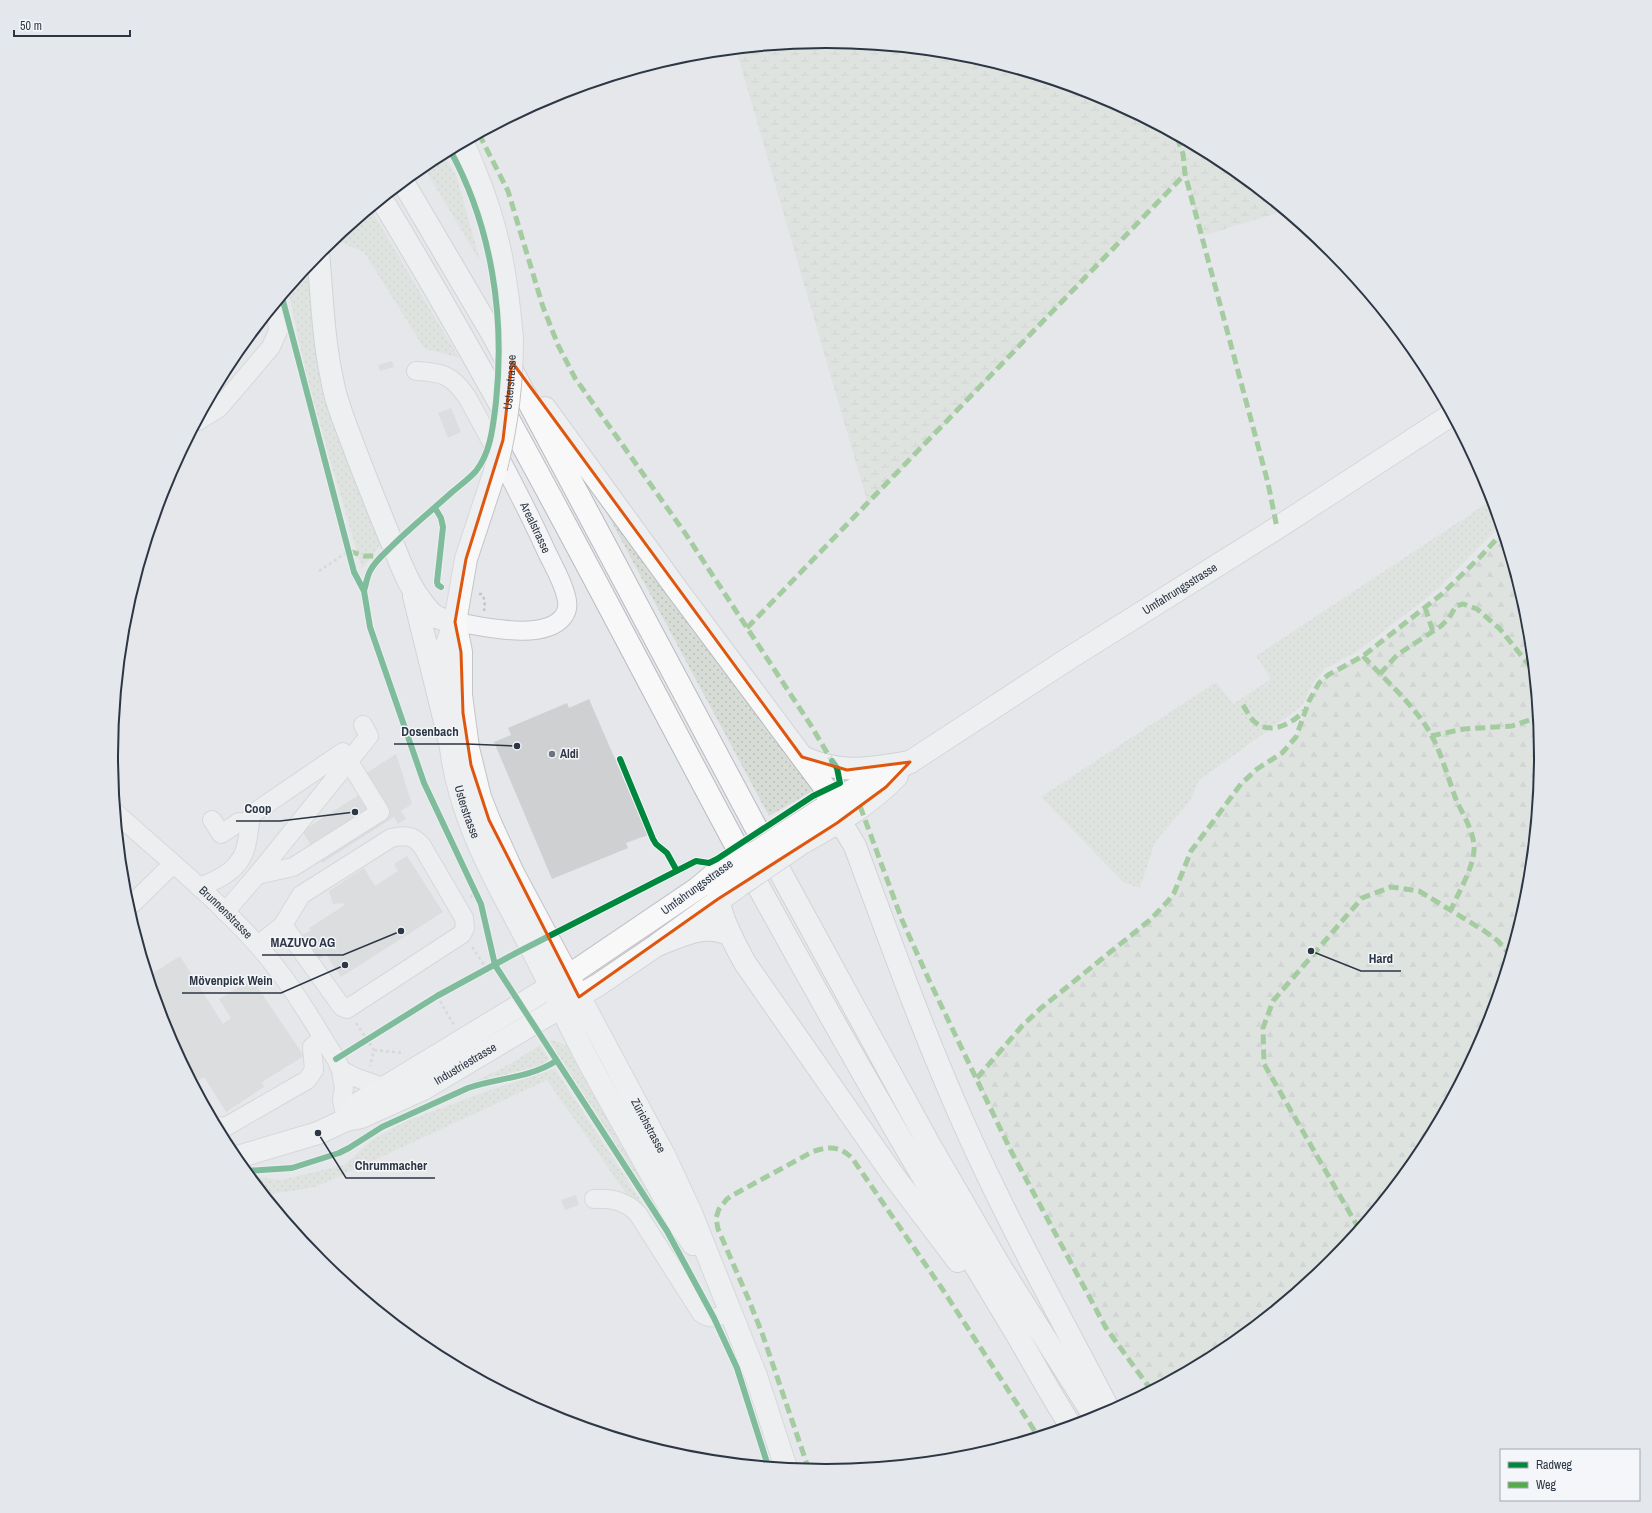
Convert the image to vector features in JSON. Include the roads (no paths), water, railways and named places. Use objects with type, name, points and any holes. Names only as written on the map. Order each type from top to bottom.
[{"type":"main road","name":"Usterstrasse","points":[[465,147],[496,229],[507,282],[512,339],[512,366],[506,422],[496,468],[466,559],[455,622],[445,649],[449,738],[462,801],[484,859],[559,981]]},
{"type":"main road","points":[[406,186],[493,335],[754,824],[929,1144],[1001,1268],[1092,1413]]},
{"type":"main road","points":[[384,203],[502,407],[733,840],[856,1062],[909,1155],[1068,1422]]},
{"type":"main road","points":[[319,262],[326,342],[334,388],[360,463],[412,589],[449,738]]},
{"type":"main road","points":[[493,335],[676,588],[826,789],[832,814],[846,831],[854,846],[924,1031],[963,1122],[1005,1211],[1107,1406]]},
{"type":"main road","name":"Umfahrungsstrasse","points":[[559,981],[698,888],[729,877],[832,814],[886,787],[910,762],[1068,659],[1263,537],[1448,418]]},
{"type":"main road","points":[[412,589],[434,616],[440,620],[455,622]]},
{"type":"main road","name":"Usterstrasse","points":[[455,622],[461,652],[461,695],[465,728],[471,765],[480,797],[500,847],[559,981]]},
{"type":"main road","points":[[802,757],[824,765],[847,770],[868,769],[910,762]]},
{"type":"main road","name":"Umfahrungsstrasse","points":[[729,877],[755,853],[795,837]]},
{"type":"main road","points":[[729,877],[720,882],[718,887],[718,899],[730,935],[750,970],[893,1175],[1030,1356]]},
{"type":"main road","name":"Umfahrungsstrasse","points":[[570,1002],[657,945],[718,899]]},
{"type":"main road","points":[[657,945],[708,929],[719,930],[730,935]]},
{"type":"main road","name":"Zürichstrasse","points":[[559,981],[570,1002],[664,1155],[691,1214],[756,1376],[784,1463]]},
{"type":"main road","name":"Industriestrasse","points":[[346,1120],[356,1105],[559,981]]},
{"type":"main road","name":"Industriestrasse","points":[[241,1156],[318,1133],[346,1120],[361,1117],[423,1089],[570,1002]]},
{"type":"street","points":[[204,418],[219,408],[271,347],[278,331],[276,310]]},
{"type":"street","name":"Arealstrasse","points":[[416,371],[440,373],[449,377],[468,397],[530,517],[562,586],[567,603],[567,610],[564,616],[557,623],[535,630],[517,630],[455,622]]},
{"type":"street","points":[[225,912],[257,875],[369,736],[363,725]]},
{"type":"street","points":[[199,887],[217,881],[230,873],[239,862],[245,850],[252,814],[343,752],[380,812],[293,867],[257,875]]},
{"type":"street","name":"Brunnenstrasse","points":[[121,817],[225,912],[258,945],[278,970],[323,1038],[341,1070],[344,1088],[342,1100],[346,1120]]},
{"type":"street","points":[[212,820],[221,834],[239,822],[274,853],[293,867]]},
{"type":"street","points":[[258,945],[283,925],[301,895],[391,838],[409,836],[416,839],[422,846],[464,918],[465,928],[462,934],[347,1009],[342,1007],[283,925]]},
{"type":"street","points":[[133,903],[173,864]]},
{"type":"street","points":[[223,1128],[307,1080],[314,1070],[312,1047],[323,1038]]},
{"type":"street","points":[[341,1070],[357,1078],[385,1088]]},
{"type":"street","points":[[594,1200],[609,1199],[624,1202],[638,1214],[700,1313],[714,1318],[723,1315],[730,1310]]},
{"type":"place","name":"Dosenbach","points":[[517,746]]},
{"type":"place","name":"Aldi","points":[[552,754]]},
{"type":"place","name":"Coop","points":[[355,812]]},
{"type":"place","name":"MAZUVO AG","points":[[401,931]]},
{"type":"place","name":"Hard","points":[[1311,951]]},
{"type":"place","name":"Mövenpick Wein","points":[[345,965]]},
{"type":"place","name":"Chrummacher","points":[[318,1133]]}]
